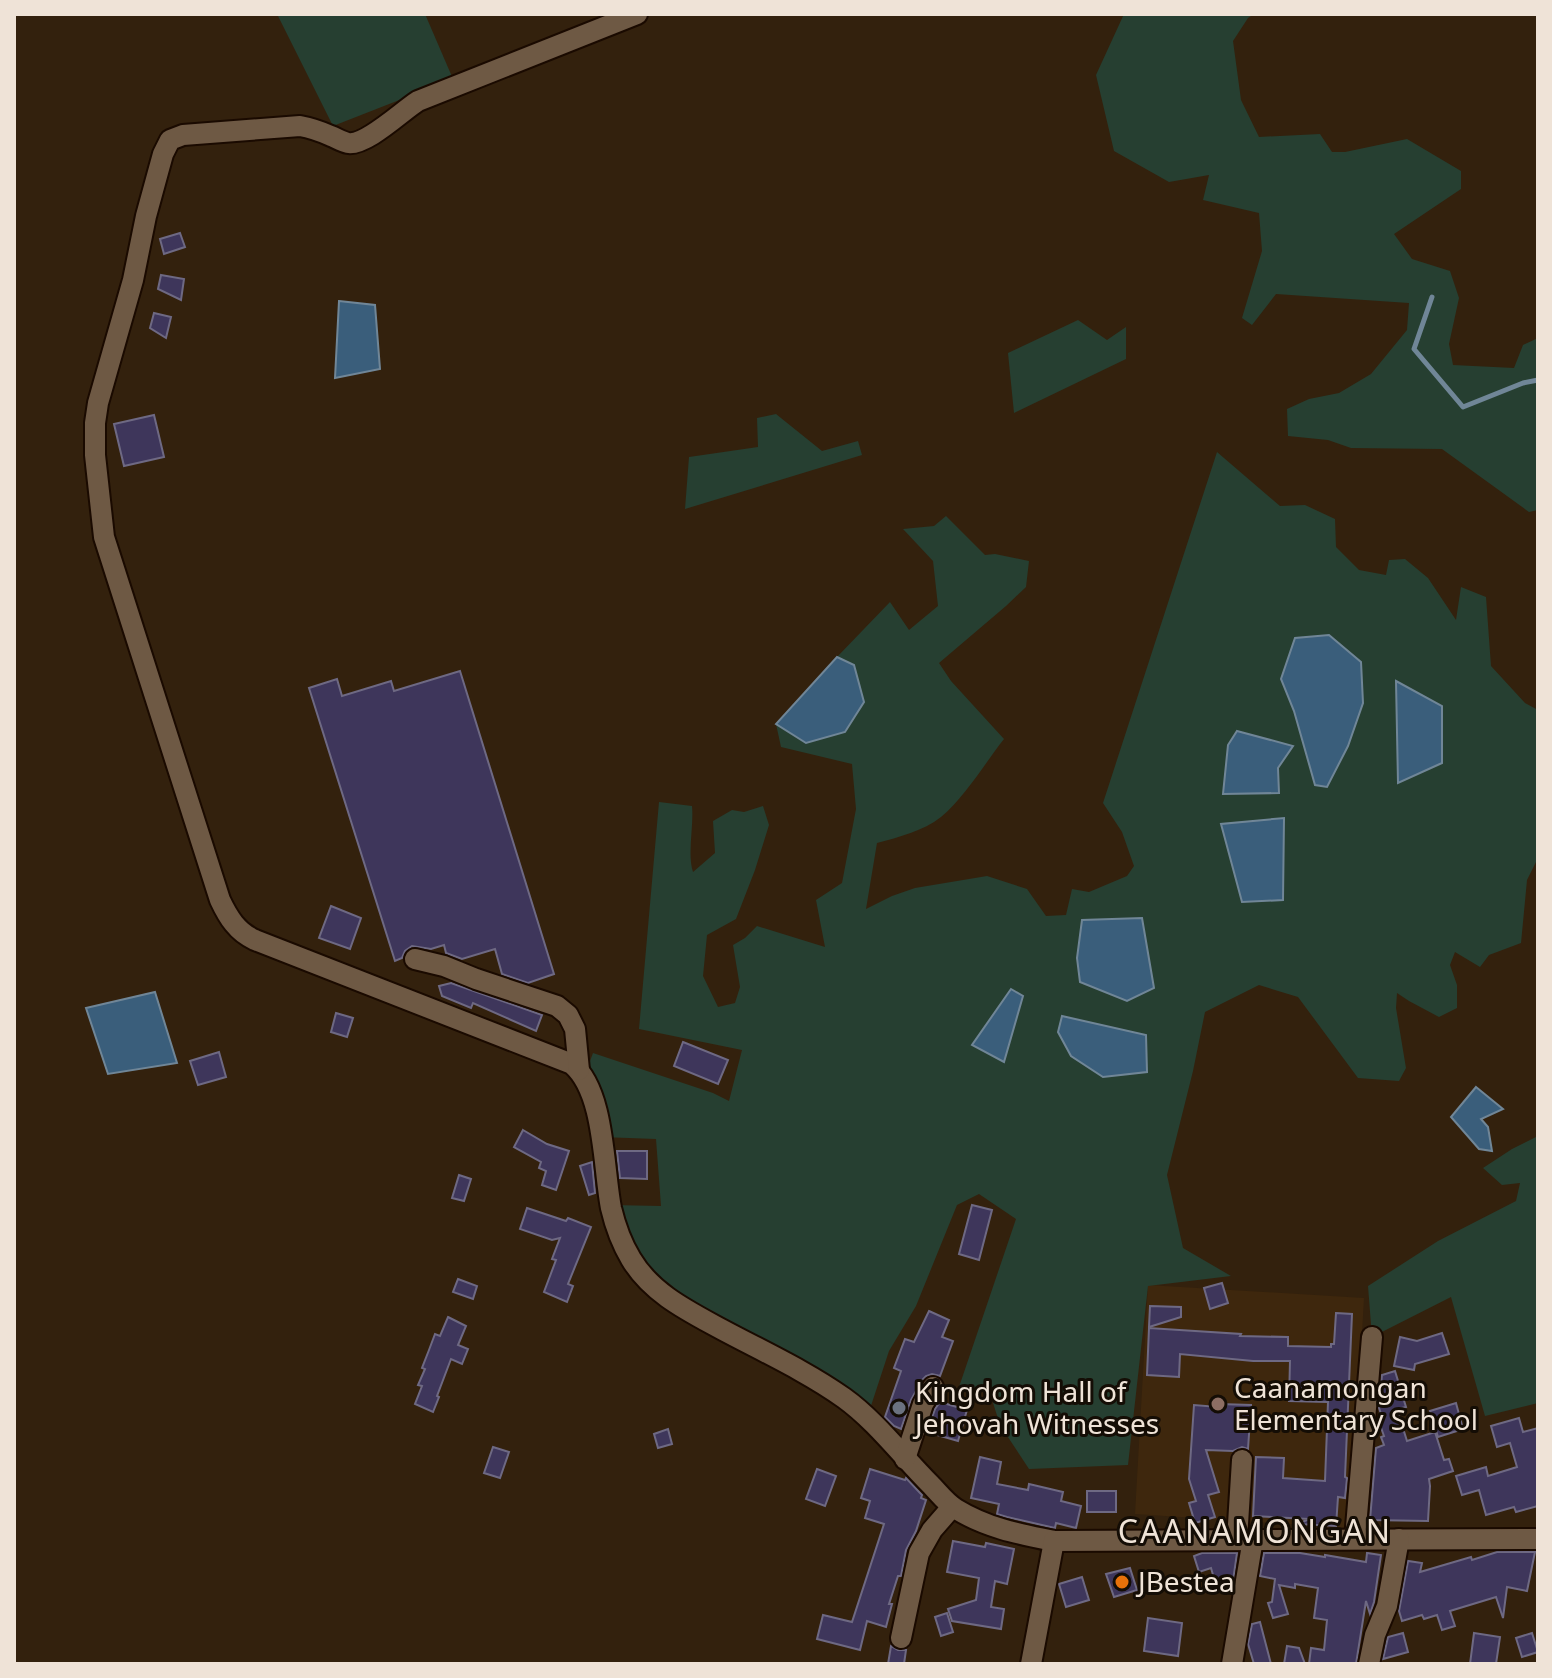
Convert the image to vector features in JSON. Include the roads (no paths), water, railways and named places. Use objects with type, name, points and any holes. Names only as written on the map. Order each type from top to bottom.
[{"type":"street","points":[[637,14],[418,101],[359,142],[349,144],[300,126],[183,135],[170,140],[163,154],[133,280],[100,392],[95,423],[95,455],[104,537],[220,900],[229,917],[246,936],[572,1064],[579,1070],[592,1098],[604,1151],[614,1221],[631,1259],[644,1276],[676,1304],[842,1397],[861,1412],[952,1507],[973,1519],[1003,1531],[1054,1541],[1538,1539]]},
{"type":"street","points":[[415,959],[444,966],[557,1006],[568,1015],[575,1029],[579,1070]]},
{"type":"street","points":[[1355,1539],[1372,1337]]},
{"type":"street","points":[[905,1459],[923,1404],[933,1387]]},
{"type":"street","points":[[1232,1664],[1245,1540],[1242,1460]]},
{"type":"street","points":[[901,1638],[919,1553],[932,1530],[952,1507]]},
{"type":"street","points":[[1369,1664],[1375,1635],[1387,1606],[1399,1539]]},
{"type":"street","points":[[1031,1664],[1054,1541]]},
{"type":"water","points":[[339,301],[375,305],[380,369],[335,378]]},
{"type":"water","points":[[1329,635],[1361,662],[1363,703],[1348,746],[1327,787],[1315,785],[1294,711],[1281,679],[1295,638]]},
{"type":"water","points":[[837,657],[854,665],[864,702],[845,732],[806,743],[776,724]]},
{"type":"water","points":[[1396,681],[1442,706],[1442,763],[1398,783]]},
{"type":"water","points":[[1237,731],[1293,746],[1278,768],[1279,793],[1223,794],[1228,745]]},
{"type":"water","points":[[1284,818],[1283,900],[1242,902],[1221,824]]},
{"type":"water","points":[[1142,918],[1154,988],[1127,1001],[1080,982],[1077,958],[1082,920]]},
{"type":"water","points":[[1011,989],[1023,996],[1004,1062],[972,1045]]},
{"type":"water","points":[[155,992],[177,1063],[108,1074],[86,1008]]},
{"type":"water","points":[[1062,1016],[1146,1035],[1147,1072],[1103,1077],[1071,1056],[1058,1032]]},
{"type":"water","points":[[1476,1087],[1503,1109],[1481,1119],[1488,1127],[1492,1151],[1479,1149],[1451,1117]]},
{"type":"waterway","points":[[1432,297],[1414,349],[1463,407],[1538,380]]},
{"type":"place","name":"Caanamongan Elementary School","points":[[1218,1404]]},
{"type":"place","name":"Kingdom Hall of Jehovah Witnesses","points":[[899,1408]]},
{"type":"place","name":"JBestea","points":[[1122,1582]]},
{"type":"district","name":"CAANAMONGAN","points":[[1255,1532]]}]
